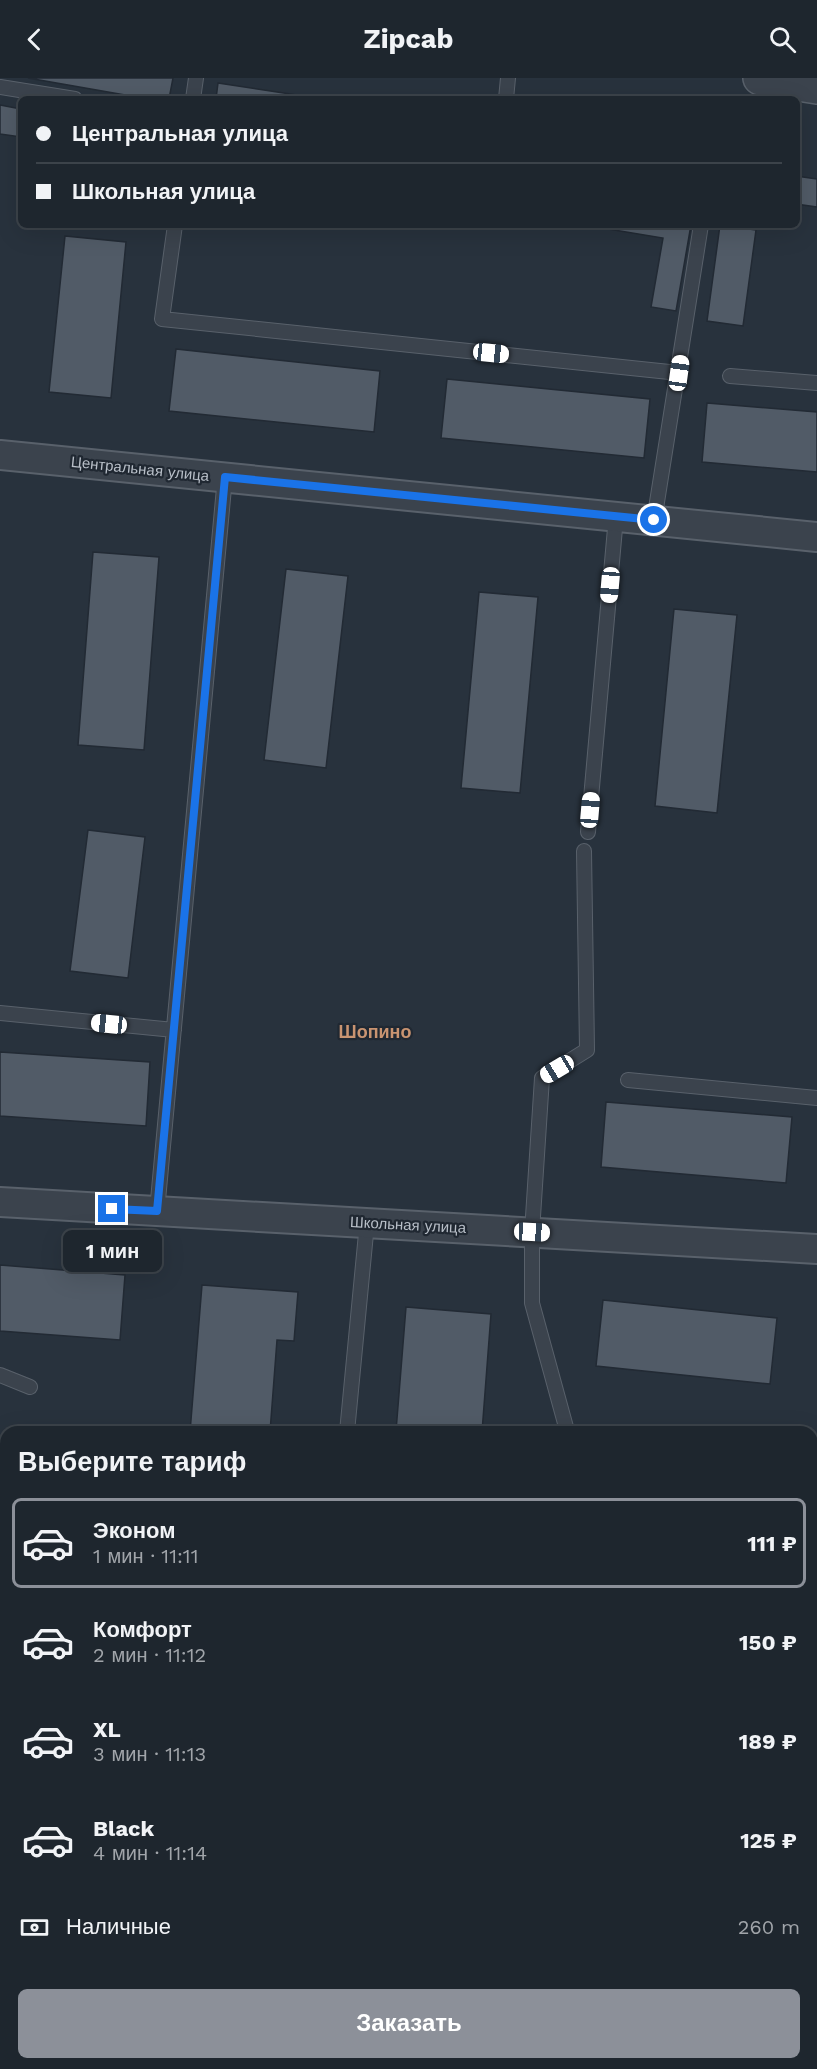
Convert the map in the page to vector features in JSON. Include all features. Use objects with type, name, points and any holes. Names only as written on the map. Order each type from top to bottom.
[{"type":"street","points":[[760,78],[804,83]]},
{"type":"street","name":"Центральная улица","points":[[3,451],[225,477],[817,537]]},
{"type":"street","name":"Школьная улица","points":[[0,1202],[817,1249]]},
{"type":"lane","points":[[193,96],[196,78]]},
{"type":"lane","points":[[506,96],[508,78]]},
{"type":"lane","points":[[0,87],[56,96]]},
{"type":"lane","points":[[175,228],[162,319],[679,373]]},
{"type":"lane","points":[[654,520],[701,228]]},
{"type":"lane","points":[[730,376],[817,383]]},
{"type":"lane","points":[[157,1211],[225,477]]},
{"type":"lane","points":[[588,832],[616,517]]},
{"type":"lane","points":[[566,1426],[532,1303],[532,1232],[542,1078],[587,1050],[584,851]]},
{"type":"lane","points":[[0,1013],[174,1030]]},
{"type":"lane","points":[[628,1080],[817,1098]]},
{"type":"lane","points":[[348,1426],[367,1223]]},
{"type":"lane","points":[[0,1375],[30,1386]]},
{"type":"building","points":[[28,78],[173,78],[170,96],[131,96]]},
{"type":"building","points":[[218,83],[303,96],[216,96]]},
{"type":"building","points":[[0,105],[18,108],[18,137],[0,134]]},
{"type":"building","points":[[800,177],[817,179],[817,207],[800,205]]},
{"type":"building","points":[[602,228],[690,228],[676,311],[651,307],[663,238]]},
{"type":"building","points":[[720,228],[756,230],[743,326],[707,321]]},
{"type":"building","points":[[65,236],[126,242],[111,398],[49,392]]},
{"type":"building","points":[[176,349],[380,371],[374,432],[169,411]]},
{"type":"building","points":[[447,379],[650,399],[644,458],[441,438]]},
{"type":"building","points":[[707,403],[817,412],[817,472],[702,462]]},
{"type":"building","points":[[93,552],[159,557],[144,750],[78,745]]},
{"type":"building","points":[[286,569],[348,576],[326,768],[264,760]]},
{"type":"building","points":[[479,592],[538,597],[520,793],[461,788]]},
{"type":"building","points":[[674,609],[737,615],[717,813],[655,806]]},
{"type":"building","points":[[88,830],[145,837],[128,978],[70,971]]},
{"type":"building","points":[[0,1052],[150,1062],[146,1126],[0,1116]]},
{"type":"building","points":[[606,1102],[792,1117],[786,1183],[601,1167]]},
{"type":"building","points":[[0,1265],[125,1275],[120,1340],[0,1331]]},
{"type":"building","points":[[202,1285],[298,1292],[294,1341],[277,1340],[270,1426],[190,1426]]},
{"type":"building","points":[[603,1300],[777,1318],[770,1384],[596,1366]]},
{"type":"building","points":[[406,1307],[491,1314],[482,1426],[396,1426]]},
{"type":"district","name":"Шопино","points":[[375,1031]]},
{"type":"route","points":[[112,1209],[157,1211],[225,477],[654,520]]}]
